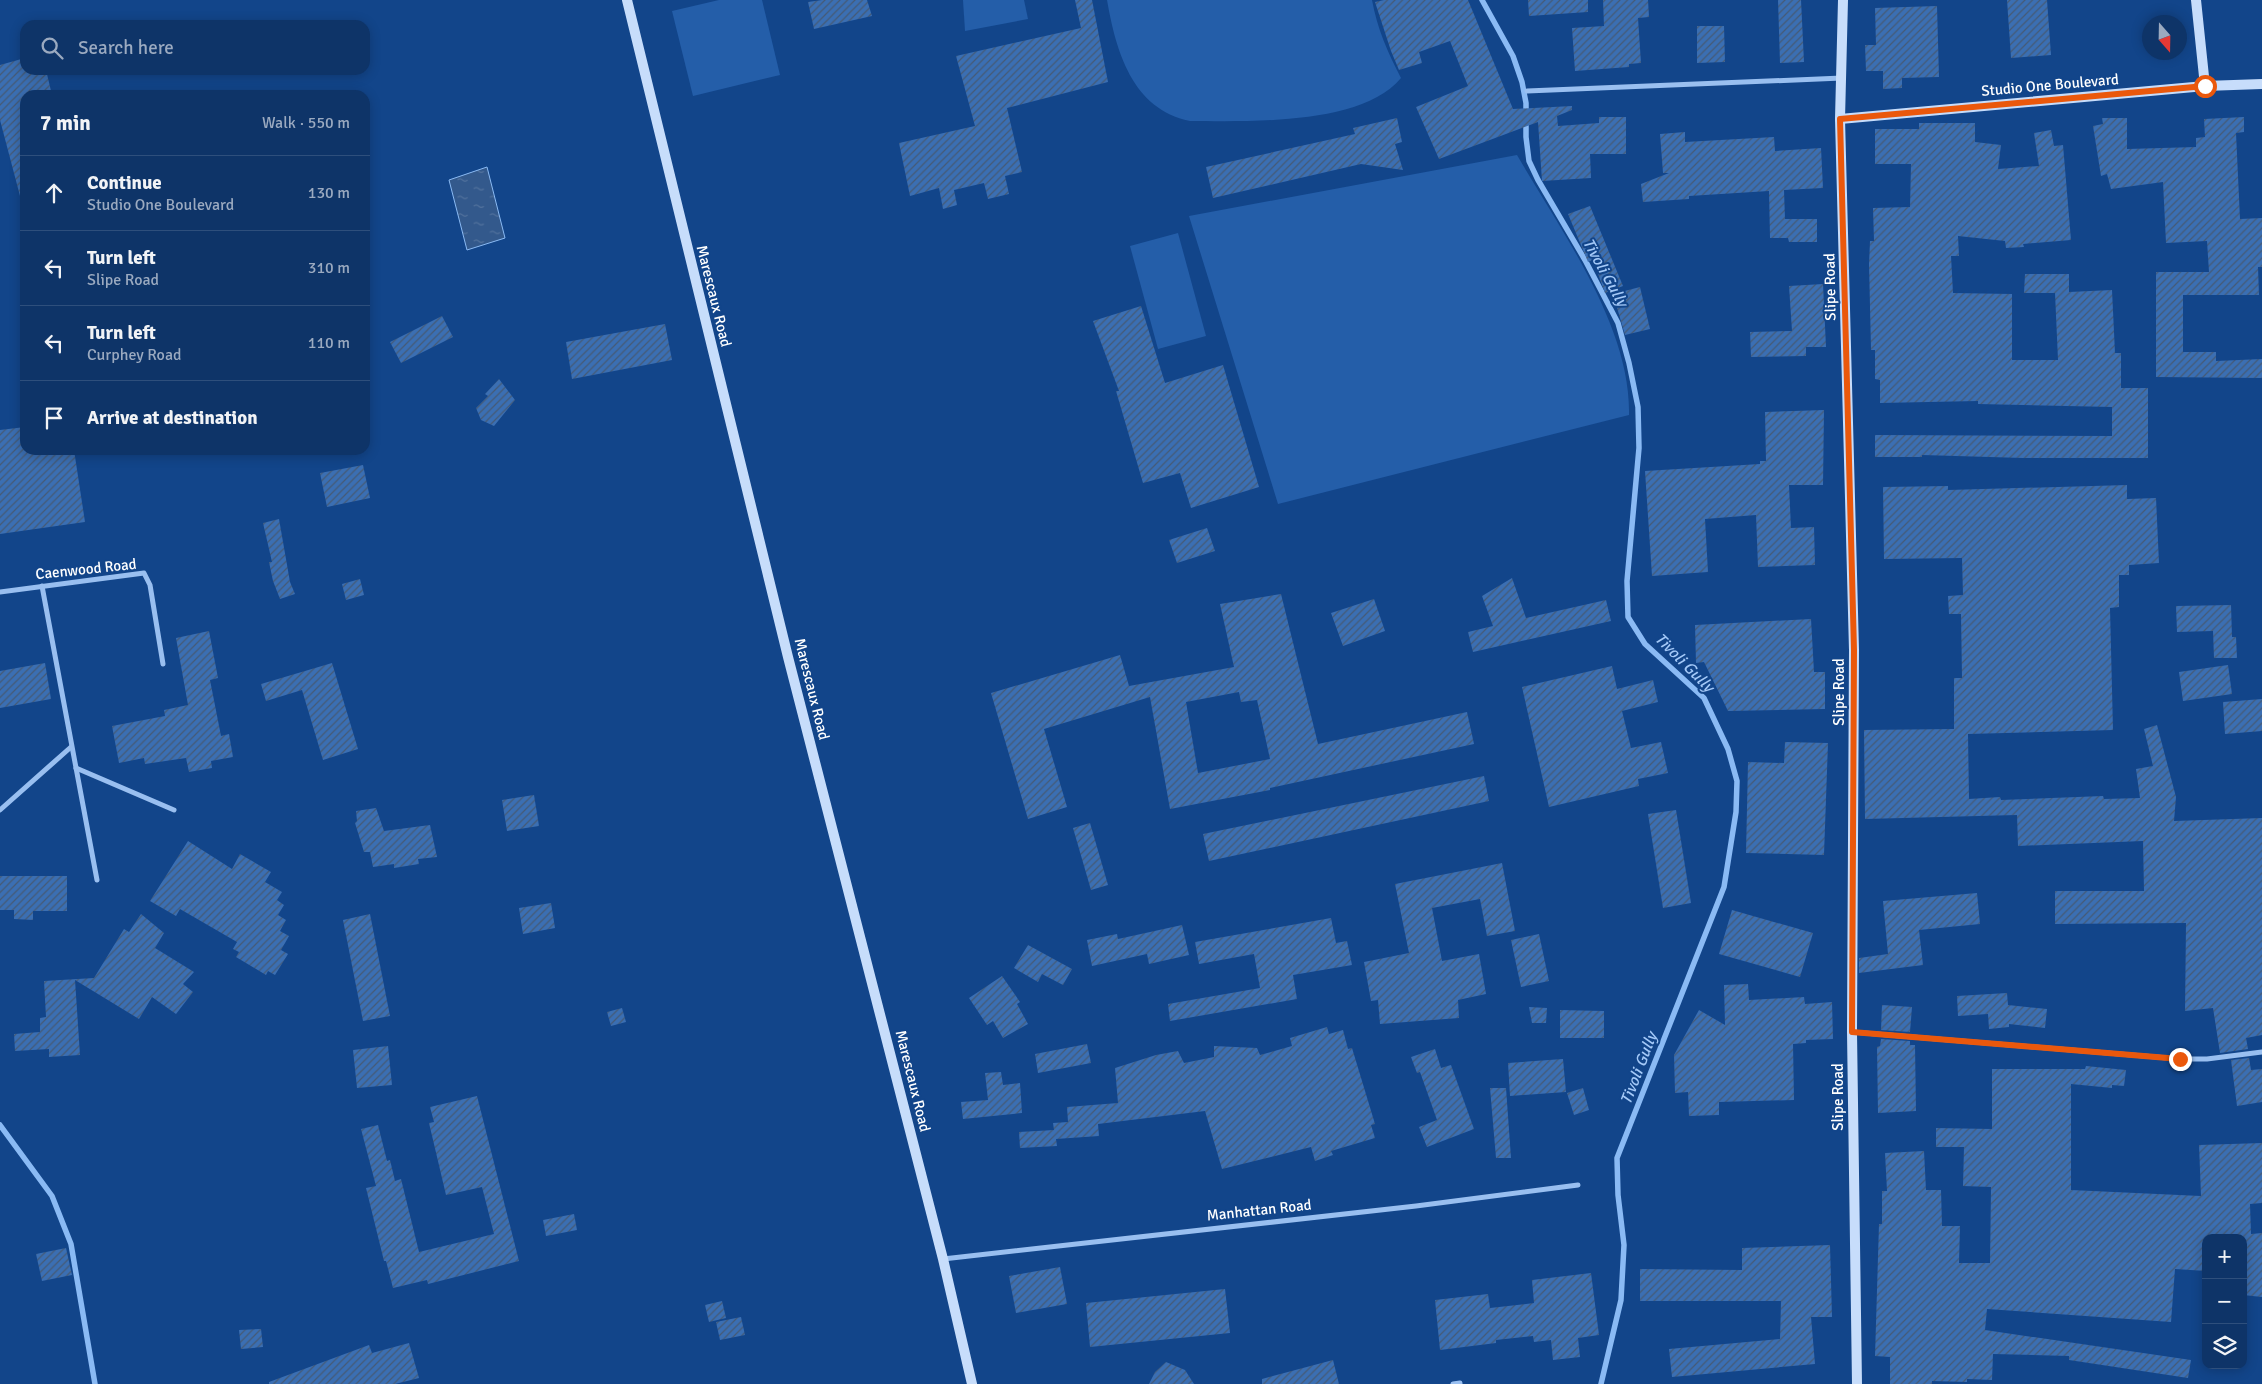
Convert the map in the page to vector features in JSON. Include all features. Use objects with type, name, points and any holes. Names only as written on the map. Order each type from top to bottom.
[{"type":"main road","name":"Marescaux Road","points":[[627,0],[774,601],[943,1259],[972,1384]]},
{"type":"main road","name":"Slipe Road","points":[[1843,0],[1840,119],[1854,650],[1852,1032],[1857,1384]]},
{"type":"main road","points":[[2196,0],[2205,86]]},
{"type":"main road","name":"Studio One Boulevard","points":[[1840,119],[2205,86],[2262,84]]},
{"type":"street","points":[[1527,91],[1842,78]]},
{"type":"street","name":"Caenwood Road","points":[[0,592],[144,573],[150,585],[163,664]]},
{"type":"street","points":[[42,586],[97,880]]},
{"type":"street","points":[[0,810],[71,747]]},
{"type":"street","points":[[76,768],[174,810]]},
{"type":"street","points":[[1852,1032],[2180,1059],[2207,1060],[2262,1052]]},
{"type":"street","name":"Manhattan Road","points":[[943,1259],[1416,1206],[1578,1185]]},
{"type":"shaded area","points":[[719,0],[762,0],[780,75],[693,96],[672,11]]},
{"type":"shaded area","points":[[963,0],[1024,0],[1028,19],[965,31]]},
{"type":"shaded area","points":[[1107,0],[1372,0],[1384,40],[1401,78],[1383,94],[1359,105],[1332,113],[1272,120],[1190,121],[1170,114],[1154,104],[1141,91],[1130,75],[1116,39]]},
{"type":"shaded area","points":[[1517,155],[1572,247],[1606,314],[1619,348],[1627,381],[1629,415],[1278,504],[1189,216]]},
{"type":"shaded area","points":[[1178,233],[1206,336],[1158,349],[1130,246]]},
{"type":"water","points":[[487,167],[505,238],[467,250],[449,180]]},
{"type":"building","points":[[822,0],[867,0],[872,16],[814,29],[808,2]]},
{"type":"building","points":[[1075,0],[1092,0],[1108,82],[1007,108],[1022,172],[1005,176],[1009,194],[988,199],[984,183],[954,190],[957,205],[943,209],[939,188],[910,196],[899,143],[975,126],[956,56],[1081,28]]},
{"type":"building","points":[[1384,0],[1468,0],[1513,109],[1572,106],[1572,110],[1557,116],[1558,126],[1599,123],[1599,117],[1626,117],[1626,154],[1590,154],[1591,178],[1542,181],[1538,122],[1439,159],[1416,107],[1468,86],[1450,41],[1419,52],[1422,63],[1399,70],[1375,2]]},
{"type":"building","points":[[1528,0],[1588,0],[1588,12],[1529,16]]},
{"type":"building","points":[[1603,0],[1648,0],[1649,17],[1638,18],[1641,63],[1629,64],[1629,67],[1575,71],[1572,28],[1604,26]]},
{"type":"building","points":[[1778,0],[1801,0],[1804,62],[1780,63]]},
{"type":"building","points":[[2007,0],[2047,0],[2051,55],[2011,58]]},
{"type":"building","points":[[1937,6],[1939,77],[1902,78],[1902,88],[1883,89],[1883,71],[1866,71],[1865,45],[1876,45],[1875,8]]},
{"type":"building","points":[[1697,26],[1724,26],[1725,62],[1697,63]]},
{"type":"building","points":[[20,59],[20,75],[47,75],[51,90],[20,90],[20,196],[0,120],[0,65]]},
{"type":"building","points":[[2244,117],[2244,132],[2236,133],[2240,219],[2262,218],[2262,267],[2258,267],[2259,295],[2183,295],[2183,352],[2216,352],[2216,361],[2262,359],[2262,378],[2156,377],[2156,272],[2209,272],[2207,241],[2166,243],[2163,182],[2111,189],[2107,174],[2101,176],[2093,126],[2103,124],[2102,118],[2127,118],[2127,149],[2196,147],[2196,138],[2205,137],[2204,119]]},
{"type":"building","points":[[1397,118],[1402,142],[1395,144],[1403,170],[1361,164],[1213,198],[1206,167],[1355,134],[1353,128]]},
{"type":"building","points":[[1919,123],[1975,123],[1975,142],[2001,145],[1998,169],[2039,166],[2034,133],[2051,130],[2054,146],[2063,145],[2071,240],[2023,244],[2024,247],[2006,248],[2005,241],[1958,236],[1959,256],[1951,256],[1953,293],[2012,294],[2012,360],[2058,360],[2055,293],[2024,293],[2025,274],[2069,274],[2069,292],[2112,290],[2115,353],[2121,353],[2121,388],[2148,388],[2148,458],[2023,458],[1922,455],[1922,457],[1875,457],[1875,435],[2112,436],[2112,407],[1978,404],[1978,401],[1880,403],[1880,380],[1875,379],[1875,350],[1871,350],[1869,264],[1870,241],[1874,241],[1873,208],[1910,207],[1911,164],[1875,164],[1875,129],[1919,129]]},
{"type":"building","points":[[1685,132],[1685,142],[1774,137],[1775,151],[1821,148],[1823,188],[1784,190],[1785,219],[1817,219],[1817,242],[1789,242],[1788,238],[1770,238],[1769,191],[1689,196],[1689,199],[1643,202],[1641,184],[1669,173],[1663,173],[1660,134]]},
{"type":"building","points":[[1590,206],[1623,286],[1605,293],[1593,260],[1588,262],[1568,214]]},
{"type":"building","points":[[1823,284],[1826,347],[1806,347],[1806,356],[1751,357],[1750,332],[1792,331],[1789,286]]},
{"type":"building","points":[[1640,287],[1650,329],[1625,335],[1613,294]]},
{"type":"building","points":[[1141,306],[1165,383],[1223,365],[1259,487],[1191,508],[1180,473],[1143,483],[1116,391],[1119,391],[1093,321]]},
{"type":"building","points":[[442,316],[453,337],[401,363],[390,342]]},
{"type":"building","points":[[665,324],[672,360],[572,379],[566,342]]},
{"type":"building","points":[[499,379],[515,400],[494,426],[481,420],[476,408],[488,396],[485,394]]},
{"type":"building","points":[[1824,410],[1823,485],[1789,485],[1791,528],[1814,527],[1815,565],[1758,567],[1756,515],[1705,519],[1708,572],[1652,576],[1645,471],[1760,464],[1760,461],[1766,461],[1765,412]]},
{"type":"building","points":[[20,428],[20,455],[75,455],[85,522],[0,534],[0,430]]},
{"type":"building","points":[[363,465],[370,498],[327,507],[320,473]]},
{"type":"building","points":[[2127,485],[2127,499],[2156,498],[2159,563],[2129,565],[2129,575],[2119,575],[2119,607],[2110,608],[2113,730],[1968,734],[1969,799],[2000,797],[2001,800],[2103,796],[2104,799],[2140,798],[2136,769],[2153,766],[2144,729],[2157,725],[2176,797],[2174,821],[2262,818],[2262,1035],[2246,1038],[2248,1049],[2220,1053],[2213,1008],[2185,1011],[2186,923],[2055,924],[2055,891],[2144,891],[2143,841],[2018,846],[2017,815],[1865,819],[1864,730],[1954,729],[1954,678],[1962,678],[1961,614],[1949,614],[1948,596],[1963,595],[1962,558],[1884,559],[1883,487],[1948,486],[1948,490]]},
{"type":"building","points":[[279,519],[290,582],[295,594],[280,599],[273,581],[269,562],[272,562],[263,523]]},
{"type":"building","points":[[1207,528],[1215,551],[1177,563],[1169,540]]},
{"type":"building","points":[[1512,578],[1526,618],[1606,600],[1611,621],[1473,652],[1468,632],[1493,626],[1482,596]]},
{"type":"building","points":[[360,579],[364,595],[346,600],[342,584]]},
{"type":"building","points":[[1281,594],[1318,744],[1467,712],[1474,744],[1270,788],[1270,790],[1170,809],[1150,697],[1044,729],[1067,807],[1028,819],[991,693],[1120,655],[1129,686],[1234,667],[1220,604]],"holes":[[[1239,692],[1241,702],[1257,700],[1270,759],[1198,773],[1186,702]]]},
{"type":"building","points":[[1374,599],[1385,631],[1343,646],[1331,613]]},
{"type":"building","points":[[2231,605],[2232,637],[2236,637],[2237,658],[2214,658],[2213,631],[2177,632],[2176,606]]},
{"type":"building","points":[[1811,619],[1814,672],[1825,672],[1825,709],[1728,711],[1704,662],[1696,663],[1695,625]]},
{"type":"building","points":[[209,631],[218,678],[210,680],[221,736],[229,734],[233,757],[211,761],[212,768],[189,772],[186,758],[145,764],[144,758],[119,763],[112,726],[165,716],[164,710],[188,705],[176,638]]},
{"type":"building","points":[[45,663],[51,699],[0,708],[0,671]]},
{"type":"building","points":[[332,663],[358,749],[323,760],[302,690],[266,701],[261,684]]},
{"type":"building","points":[[2228,665],[2232,694],[2183,701],[2179,672]]},
{"type":"building","points":[[1612,666],[1617,689],[1653,680],[1658,702],[1622,711],[1631,748],[1661,742],[1668,773],[1638,779],[1639,786],[1549,807],[1522,687]]},
{"type":"building","points":[[2262,699],[2262,731],[2225,734],[2223,702]]},
{"type":"building","points":[[1785,742],[1828,743],[1824,855],[1746,853],[1748,762],[1784,763]]},
{"type":"building","points":[[1484,776],[1489,801],[1209,861],[1203,834]]},
{"type":"building","points":[[534,795],[539,826],[507,831],[502,800]]},
{"type":"building","points":[[376,808],[384,831],[430,825],[437,857],[418,859],[419,864],[394,868],[394,864],[373,867],[370,852],[364,852],[355,823],[357,821],[356,811]]},
{"type":"building","points":[[1676,810],[1691,903],[1663,908],[1648,814]]},
{"type":"building","points":[[1090,823],[1108,885],[1091,890],[1073,828]]},
{"type":"building","points":[[188,841],[232,869],[240,854],[271,872],[265,882],[282,892],[277,900],[284,905],[278,915],[286,920],[280,931],[289,936],[281,950],[288,954],[275,975],[268,971],[266,975],[236,957],[239,952],[233,949],[237,942],[180,909],[176,916],[150,901]]},
{"type":"building","points":[[1502,863],[1515,931],[1487,936],[1480,899],[1432,908],[1442,961],[1479,954],[1486,994],[1458,1000],[1459,1018],[1380,1024],[1378,1000],[1371,1001],[1364,962],[1409,953],[1395,884]]},
{"type":"building","points":[[0,876],[67,876],[67,911],[33,911],[33,920],[14,919],[14,910],[0,910]]},
{"type":"building","points":[[1977,893],[1980,924],[1919,930],[1923,965],[1859,973],[1859,958],[1888,954],[1883,901]]},
{"type":"building","points":[[551,903],[555,928],[523,934],[519,908]]},
{"type":"building","points":[[1732,910],[1813,933],[1800,977],[1719,954]]},
{"type":"building","points":[[141,914],[164,933],[155,948],[194,972],[183,984],[193,992],[176,1014],[152,997],[139,1019],[75,980],[80,1055],[49,1057],[49,1049],[15,1051],[14,1034],[40,1032],[40,1018],[46,1017],[44,981],[94,978],[124,929],[129,932]]},
{"type":"building","points":[[370,914],[390,1016],[363,1021],[343,920]]},
{"type":"building","points":[[1331,918],[1336,943],[1347,941],[1352,965],[1293,975],[1297,999],[1170,1021],[1168,1004],[1260,988],[1254,954],[1199,964],[1195,942]]},
{"type":"building","points":[[1182,925],[1189,955],[1149,964],[1147,954],[1092,966],[1087,940],[1117,934],[1118,939]]},
{"type":"building","points":[[1539,934],[1549,981],[1521,987],[1511,940]]},
{"type":"building","points":[[1028,945],[1072,969],[1063,985],[1042,974],[1038,982],[1014,968]]},
{"type":"building","points":[[1002,976],[1020,1002],[1017,1004],[1028,1024],[1003,1038],[993,1021],[987,1025],[969,998]]},
{"type":"building","points":[[1748,984],[1749,1000],[1804,997],[1805,1004],[1832,1002],[1833,1039],[1806,1040],[1806,1043],[1793,1044],[1794,1100],[1719,1102],[1719,1115],[1689,1116],[1688,1092],[1675,1093],[1674,1055],[1699,1010],[1725,1025],[1724,985]]},
{"type":"building","points":[[2007,993],[2008,1005],[2047,1009],[2045,1028],[2009,1024],[2009,1027],[1989,1029],[1988,1014],[1958,1016],[1957,996]]},
{"type":"building","points":[[1882,1005],[1912,1007],[1910,1032],[1881,1030]]},
{"type":"building","points":[[1529,1007],[1547,1008],[1546,1023],[1532,1023]]},
{"type":"building","points":[[622,1008],[626,1022],[611,1026],[607,1012]]},
{"type":"building","points":[[1560,1010],[1604,1011],[1604,1038],[1560,1038]]},
{"type":"building","points":[[1327,1027],[1329,1034],[1343,1030],[1348,1049],[1352,1048],[1375,1124],[1371,1125],[1375,1138],[1331,1151],[1333,1155],[1315,1161],[1311,1147],[1222,1169],[1205,1111],[1098,1124],[1099,1136],[1056,1139],[1057,1146],[1020,1148],[1019,1132],[1054,1130],[1053,1123],[1068,1122],[1067,1107],[1118,1103],[1115,1068],[1156,1055],[1178,1051],[1184,1063],[1214,1057],[1214,1046],[1257,1048],[1260,1055],[1292,1046],[1290,1038]]},
{"type":"building","points":[[1881,1039],[1910,1041],[1910,1045],[1915,1045],[1916,1111],[1878,1113],[1877,1047],[1880,1046]]},
{"type":"building","points":[[1087,1044],[1091,1063],[1038,1073],[1035,1054]]},
{"type":"building","points":[[388,1046],[392,1085],[357,1088],[353,1050]]},
{"type":"building","points":[[1435,1049],[1441,1068],[1451,1065],[1474,1129],[1427,1147],[1419,1127],[1437,1120],[1420,1072],[1417,1073],[1411,1057]]},
{"type":"building","points":[[2249,1058],[2251,1070],[2262,1069],[2262,1102],[2237,1106],[2231,1060]]},
{"type":"building","points":[[1563,1059],[1566,1092],[1510,1096],[1508,1063]]},
{"type":"building","points":[[2086,1066],[2126,1070],[2124,1086],[2112,1085],[2112,1088],[2071,1084],[2071,1190],[2201,1196],[2199,1145],[2262,1143],[2262,1203],[2250,1204],[2251,1234],[2262,1233],[2262,1297],[2247,1295],[2247,1234],[2202,1234],[2202,1271],[2175,1269],[2171,1322],[1987,1309],[1985,1330],[2191,1360],[2188,1378],[2069,1360],[2069,1356],[1993,1354],[1992,1380],[1967,1379],[1967,1382],[1932,1381],[1932,1384],[1890,1384],[1890,1357],[1875,1356],[1879,1224],[1882,1224],[1882,1191],[1887,1191],[1885,1153],[1924,1151],[1926,1190],[1941,1190],[1942,1226],[1960,1226],[1959,1263],[1990,1263],[1991,1187],[1963,1186],[1964,1147],[1936,1147],[1936,1128],[1992,1129],[1992,1069],[2085,1069]]},
{"type":"building","points":[[1001,1072],[1003,1085],[1020,1083],[1022,1113],[963,1119],[961,1102],[988,1100],[985,1073]]},
{"type":"building","points":[[1490,1088],[1506,1088],[1511,1158],[1496,1158]]},
{"type":"building","points":[[1583,1088],[1589,1110],[1574,1115],[1567,1093]]},
{"type":"building","points":[[477,1096],[519,1261],[428,1284],[427,1280],[393,1288],[386,1261],[384,1261],[366,1188],[376,1186],[361,1129],[378,1125],[387,1161],[390,1160],[395,1181],[401,1179],[419,1252],[494,1234],[482,1187],[446,1195],[429,1123],[434,1122],[430,1107]]},
{"type":"building","points":[[574,1214],[577,1230],[546,1236],[543,1220]]},
{"type":"building","points":[[1830,1245],[1832,1317],[1811,1317],[1815,1364],[1672,1377],[1669,1349],[1780,1339],[1781,1301],[1640,1301],[1640,1269],[1742,1270],[1742,1248]]},
{"type":"building","points":[[66,1248],[72,1275],[42,1281],[36,1254]]},
{"type":"building","points":[[1060,1267],[1067,1304],[1016,1313],[1009,1276]]},
{"type":"building","points":[[1591,1273],[1599,1335],[1578,1338],[1580,1357],[1553,1360],[1551,1340],[1534,1342],[1533,1336],[1496,1340],[1496,1343],[1440,1350],[1435,1300],[1488,1294],[1490,1308],[1534,1303],[1532,1280]]},
{"type":"building","points":[[1225,1289],[1230,1333],[1090,1347],[1086,1303]]},
{"type":"building","points":[[722,1301],[726,1318],[709,1322],[705,1305]]},
{"type":"building","points":[[741,1317],[745,1335],[720,1340],[716,1322]]},
{"type":"building","points":[[261,1329],[263,1347],[241,1349],[239,1330]]},
{"type":"building","points":[[409,1343],[419,1378],[395,1384],[269,1384],[269,1382],[369,1345],[372,1353]]},
{"type":"building","points":[[1333,1360],[1339,1384],[1262,1384],[1262,1379]]},
{"type":"building","points":[[1166,1362],[1185,1370],[1194,1384],[1149,1384],[1155,1372]]},
{"type":"waterway","name":"Tivoli Gully","points":[[1482,0],[1513,56],[1522,82],[1526,103],[1526,137],[1529,161],[1618,323],[1629,363],[1638,407],[1639,448],[1627,581],[1628,617],[1645,644],[1704,698],[1728,749],[1737,781],[1736,812],[1724,887],[1617,1158],[1618,1195],[1624,1245],[1621,1300],[1601,1384]]},
{"type":"waterway","points":[[0,1125],[52,1196],[71,1244],[95,1384]]},
{"type":"route","points":[[2180,1059],[1852,1032],[1854,650],[1840,119],[2205,86]]}]
